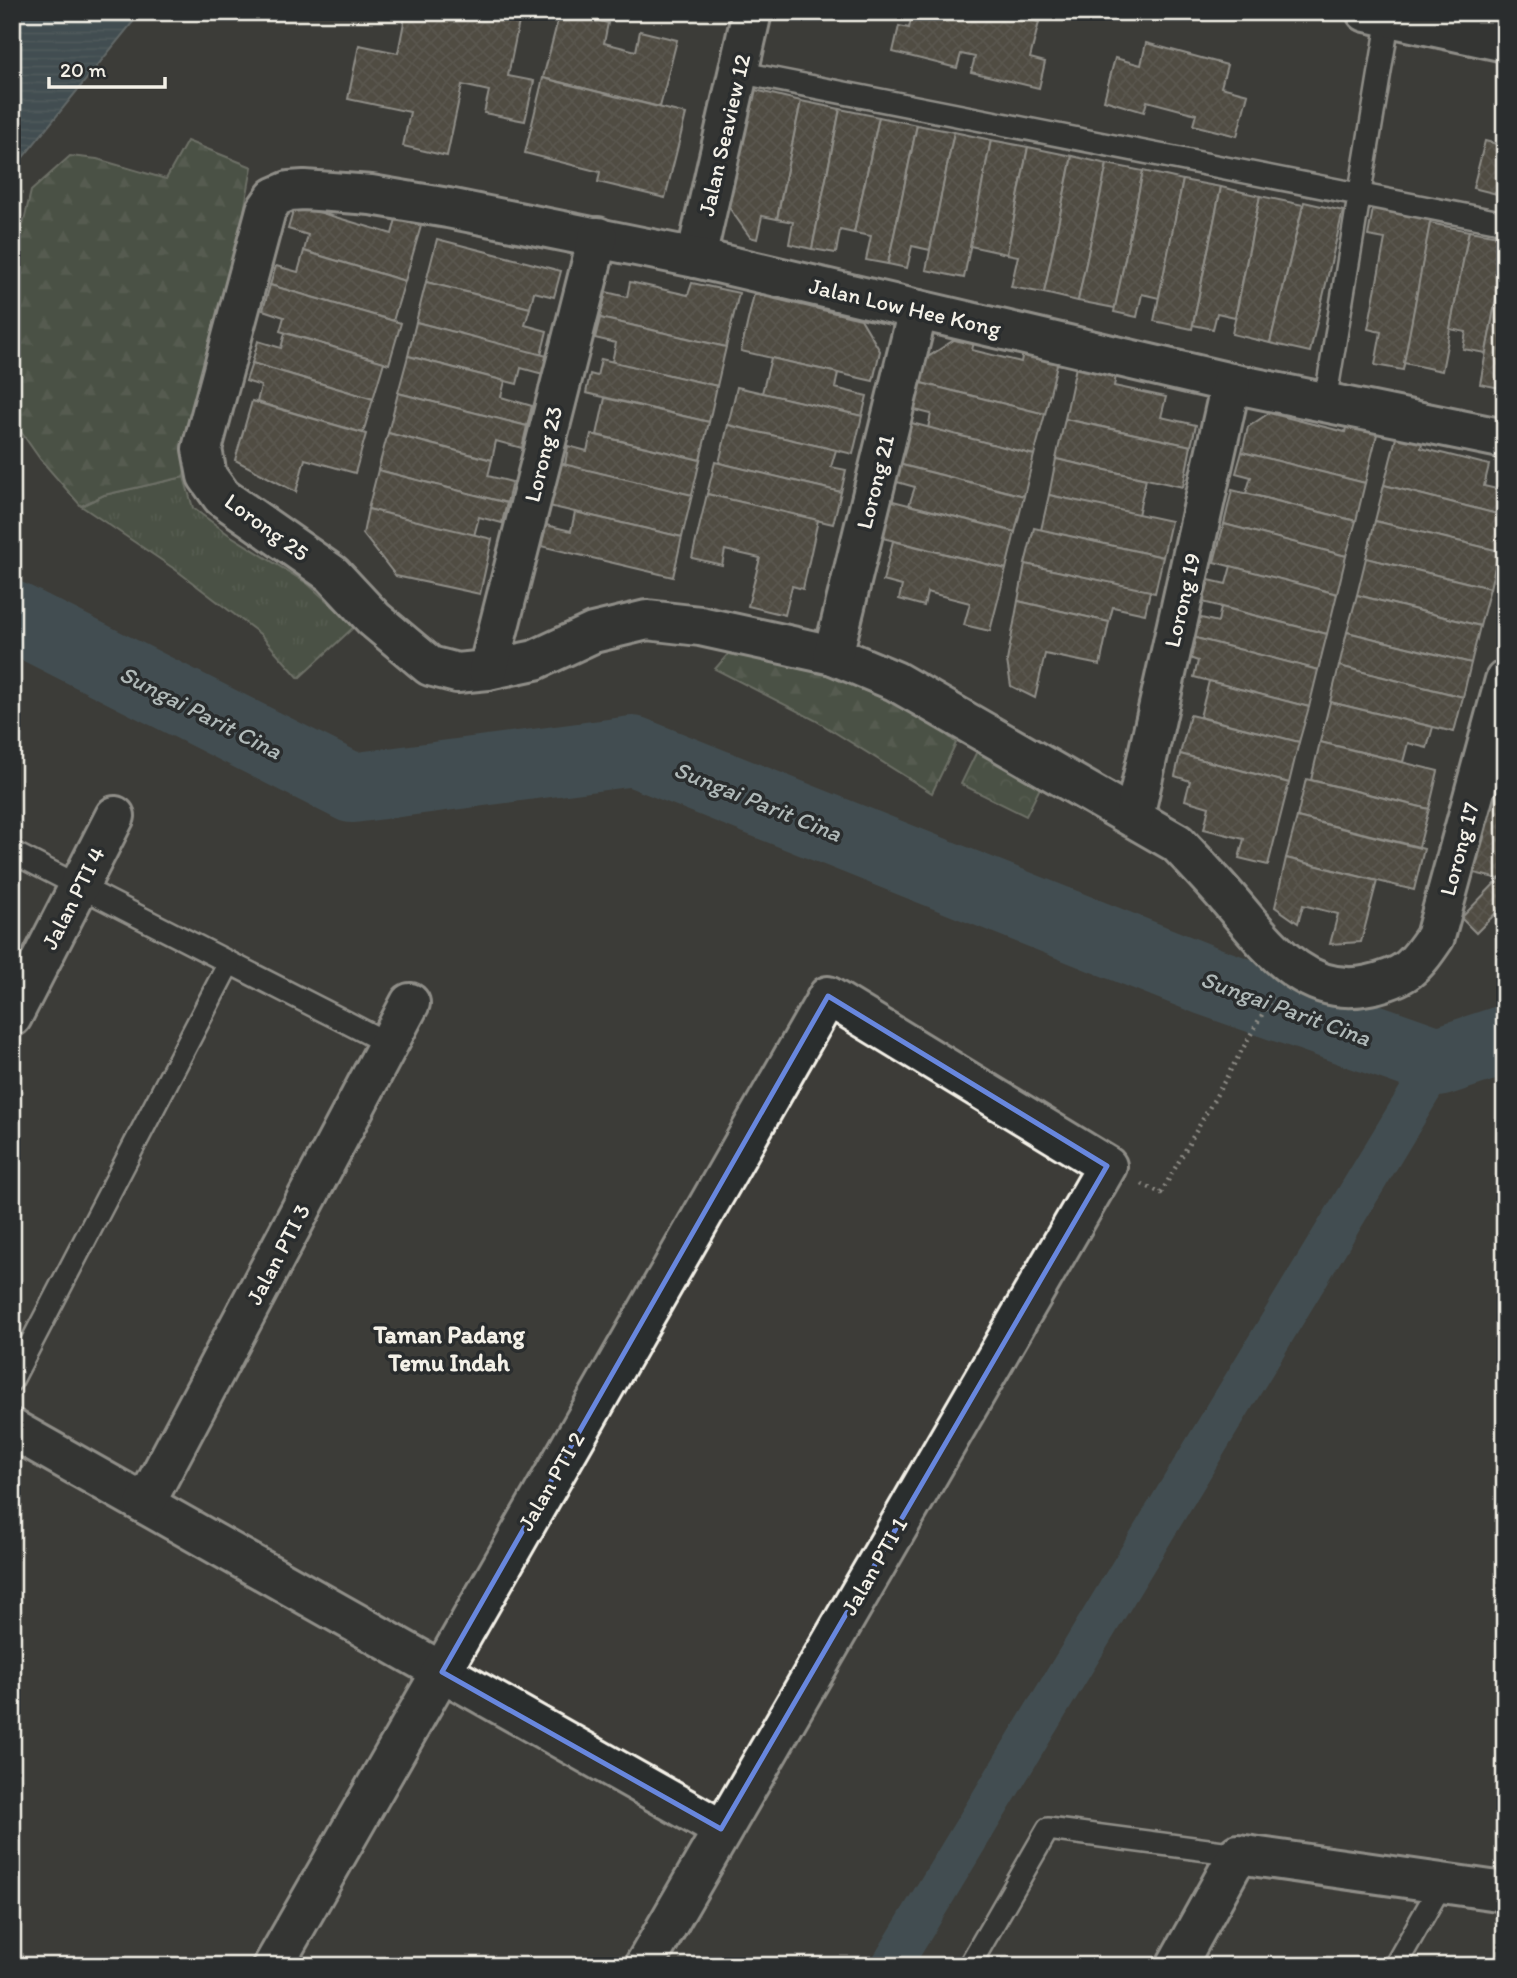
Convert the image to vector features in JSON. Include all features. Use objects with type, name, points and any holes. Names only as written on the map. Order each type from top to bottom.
[{"type":"street","name":"Jalan Seaview 12","points":[[696,258],[752,12]]},
{"type":"street","points":[[1378,15],[1505,42]]},
{"type":"street","name":"Jalan Low Hee Kong","points":[[303,190],[371,195],[598,237],[1231,383],[1505,439]]},
{"type":"street","name":"Lorong 25","points":[[303,190],[289,191],[275,197],[266,209],[202,449],[207,475],[222,497],[332,574],[374,619],[430,667],[457,673],[488,670],[535,660],[593,633],[647,620],[700,626],[833,655],[895,681],[1177,843],[1271,949],[1282,981]]},
{"type":"street","name":"Lorong 23","points":[[488,670],[598,237]]},
{"type":"street","name":"Lorong 21","points":[[833,655],[918,310]]},
{"type":"street","name":"Lorong 19","points":[[1134,817],[1231,383]]},
{"type":"street","name":"Lorong 17","points":[[1282,981],[1351,989],[1394,979],[1417,964],[1435,937],[1505,680]]},
{"type":"street","name":"Jalan PTI 4","points":[[12,1017],[115,816]]},
{"type":"street","name":"Jalan PTI 2","points":[[274,1966],[828,996],[1107,1166]]},
{"type":"street","name":"Jalan PTI 3","points":[[145,1504],[410,1003]]},
{"type":"street","name":"Jalan PTI 1","points":[[644,1966],[1107,1166]]},
{"type":"street","points":[[12,1429],[721,1829]]},
{"type":"street","points":[[1176,1966],[1238,1854],[1505,1892]]},
{"type":"lane","points":[[1325,402],[1360,195],[1378,15]]},
{"type":"lane","points":[[738,72],[1505,223]]},
{"type":"lane","points":[[12,852],[388,1044]]},
{"type":"lane","points":[[12,1380],[229,963]]},
{"type":"lane","points":[[969,1966],[1048,1829],[1238,1854]]},
{"type":"lane","points":[[1395,1966],[1442,1883]]},
{"type":"path","points":[[1107,1166],[1161,1194],[1282,981]]},
{"type":"highlighted area","points":[[828,996],[1107,1166],[721,1829],[442,1672]]},
{"type":"green space","points":[[187,141],[252,167],[243,217],[192,418],[184,477],[104,495],[81,506],[40,459],[12,419],[12,272],[31,191],[70,156],[97,159],[166,179]]},
{"type":"green space","points":[[184,477],[193,508],[228,534],[308,584],[355,626],[299,678],[260,634],[176,570],[81,506],[104,495]]},
{"type":"green space","points":[[735,646],[815,666],[918,708],[956,743],[932,793],[815,720],[715,669]]},
{"type":"green space","points":[[981,743],[1044,780],[1026,816],[961,784]]},
{"type":"water","points":[[12,12],[141,12],[12,171]]},
{"type":"building","points":[[406,12],[521,12],[508,76],[534,81],[525,121],[484,113],[489,91],[462,85],[447,156],[403,146],[410,112],[348,99],[359,45],[398,53]]},
{"type":"building","points":[[560,12],[608,23],[604,43],[636,51],[640,31],[677,40],[660,107],[543,78]]},
{"type":"building","points":[[913,12],[997,12],[1039,22],[1030,58],[1045,62],[1039,88],[971,72],[975,57],[961,54],[957,68],[893,52],[899,26],[909,28]]},
{"type":"building","points":[[1146,43],[1227,65],[1221,87],[1248,94],[1237,136],[1193,125],[1196,114],[1147,101],[1144,112],[1104,100],[1115,58],[1141,65]]},
{"type":"building","points":[[543,78],[686,114],[665,198],[598,182],[600,172],[525,153]]},
{"type":"building","points":[[751,89],[801,101],[777,219],[762,216],[757,239],[750,237],[728,206]]},
{"type":"building","points":[[801,101],[840,109],[812,249],[789,244],[793,222],[777,219]]},
{"type":"building","points":[[840,109],[879,117],[854,233],[840,230],[836,253],[812,249]]},
{"type":"building","points":[[879,117],[917,125],[888,264],[866,260],[871,236],[854,233]]},
{"type":"building","points":[[917,125],[954,132],[930,250],[912,246],[907,268],[888,264]]},
{"type":"building","points":[[954,132],[991,140],[964,278],[926,270]]},
{"type":"building","points":[[991,140],[1028,147],[1007,254],[970,246]]},
{"type":"building","points":[[1485,141],[1505,146],[1505,196],[1473,188]]},
{"type":"building","points":[[1028,147],[1072,156],[1044,293],[1011,287],[1018,256],[1007,254]]},
{"type":"building","points":[[1072,156],[1107,164],[1078,301],[1044,293]]},
{"type":"building","points":[[1107,164],[1143,171],[1115,308],[1078,301]]},
{"type":"building","points":[[1143,171],[1183,180],[1159,298],[1142,294],[1137,317],[1114,312]]},
{"type":"building","points":[[1183,180],[1221,187],[1192,329],[1154,321]]},
{"type":"building","points":[[1221,187],[1260,196],[1235,317],[1217,313],[1213,329],[1193,325]]},
{"type":"building","points":[[1260,196],[1303,205],[1270,343],[1232,334]]},
{"type":"building","points":[[1304,202],[1343,211],[1310,352],[1270,343]]},
{"type":"building","points":[[295,205],[392,234],[396,219],[421,226],[405,281],[304,251],[308,235],[288,229]]},
{"type":"building","points":[[1373,209],[1431,219],[1403,370],[1375,365],[1381,332],[1368,329],[1385,239],[1368,236]]},
{"type":"building","points":[[1430,223],[1469,231],[1442,371],[1404,363]]},
{"type":"building","points":[[1469,231],[1505,237],[1505,251],[1486,353],[1463,349],[1466,332],[1450,329]]},
{"type":"building","points":[[437,239],[561,271],[554,297],[534,292],[530,308],[426,282]]},
{"type":"building","points":[[304,251],[405,281],[393,321],[270,285],[276,266],[298,272]]},
{"type":"building","points":[[1505,251],[1505,389],[1480,384]]},
{"type":"building","points":[[426,282],[530,308],[525,325],[547,331],[541,355],[416,322]]},
{"type":"building","points":[[630,282],[688,295],[692,283],[739,293],[726,347],[600,318],[606,292],[627,297]]},
{"type":"building","points":[[270,285],[401,323],[389,364],[280,331],[284,317],[263,310]]},
{"type":"building","points":[[754,294],[861,319],[880,351],[873,381],[741,351]]},
{"type":"building","points":[[600,318],[726,347],[717,386],[612,362],[616,343],[595,338]]},
{"type":"building","points":[[416,322],[547,356],[543,374],[521,368],[517,384],[408,356]]},
{"type":"building","points":[[285,333],[384,362],[373,399],[252,363],[258,341],[281,348]]},
{"type":"building","points":[[957,338],[974,342],[972,350],[1021,362],[1024,347],[1059,356],[1045,414],[917,382],[925,359]]},
{"type":"building","points":[[408,356],[505,381],[501,397],[532,406],[527,426],[398,393]]},
{"type":"building","points":[[771,358],[838,373],[835,388],[867,396],[862,416],[762,393]]},
{"type":"building","points":[[601,359],[717,386],[709,422],[586,393],[590,374],[597,376]]},
{"type":"building","points":[[1077,362],[1117,371],[1114,386],[1166,397],[1161,417],[1196,425],[1191,446],[1065,419]]},
{"type":"building","points":[[252,363],[373,399],[363,433],[257,402],[261,386],[246,381]]},
{"type":"building","points":[[917,382],[1045,414],[1034,455],[928,428],[931,414],[911,409]]},
{"type":"building","points":[[737,387],[862,416],[853,454],[728,425]]},
{"type":"building","points":[[398,393],[527,426],[522,448],[496,441],[492,460],[388,433]]},
{"type":"building","points":[[605,398],[709,422],[700,460],[597,435]]},
{"type":"building","points":[[252,401],[366,434],[355,473],[305,459],[296,492],[235,460]]},
{"type":"building","points":[[1269,413],[1345,432],[1349,415],[1380,422],[1365,483],[1242,452],[1248,427]]},
{"type":"building","points":[[1065,419],[1191,446],[1183,487],[1056,459]]},
{"type":"building","points":[[904,421],[1034,455],[1024,496],[894,463]]},
{"type":"building","points":[[728,425],[836,450],[831,467],[846,470],[841,492],[719,463]]},
{"type":"building","points":[[1398,430],[1423,437],[1421,448],[1489,465],[1484,486],[1505,491],[1505,516],[1384,485]]},
{"type":"building","points":[[388,433],[492,460],[488,476],[512,482],[507,503],[378,470]]},
{"type":"building","points":[[591,434],[700,460],[692,495],[565,465],[568,446],[587,451]]},
{"type":"building","points":[[1242,452],[1365,483],[1356,521],[1246,493],[1251,477],[1236,473]]},
{"type":"building","points":[[1056,459],[1146,479],[1138,515],[1049,495]]},
{"type":"building","points":[[715,462],[841,492],[833,524],[707,494]]},
{"type":"building","points":[[559,463],[692,495],[682,537],[549,506]]},
{"type":"building","points":[[894,463],[1024,496],[1015,532],[909,505],[915,487],[890,480]]},
{"type":"building","points":[[378,470],[507,503],[502,523],[479,517],[474,536],[368,509]]},
{"type":"building","points":[[1384,485],[1505,516],[1499,551],[1375,521]]},
{"type":"building","points":[[1232,490],[1356,521],[1346,556],[1224,524]]},
{"type":"building","points":[[707,494],[818,520],[803,589],[792,586],[785,615],[748,606],[760,558],[725,550],[722,565],[692,558]]},
{"type":"building","points":[[1049,495],[1171,521],[1163,557],[1041,530]]},
{"type":"building","points":[[889,500],[1015,532],[1006,569],[879,537]]},
{"type":"building","points":[[368,509],[492,539],[480,594],[396,576],[363,534]]},
{"type":"building","points":[[575,512],[682,537],[673,577],[541,546],[546,525],[571,531]]},
{"type":"building","points":[[1375,521],[1499,551],[1490,588],[1366,558]]},
{"type":"building","points":[[1224,524],[1346,556],[1337,594],[1214,562]]},
{"type":"building","points":[[1034,528],[1163,557],[1155,593],[1025,564]]},
{"type":"building","points":[[893,541],[1006,569],[990,631],[964,625],[970,603],[927,592],[924,606],[899,599],[902,586],[883,581]]},
{"type":"building","points":[[1366,558],[1490,588],[1480,626],[1357,595]]},
{"type":"building","points":[[1025,564],[1150,591],[1145,614],[1113,607],[1109,622],[1018,601]]},
{"type":"building","points":[[1231,566],[1337,594],[1327,634],[1203,602],[1209,580],[1226,584]]},
{"type":"building","points":[[1357,595],[1480,626],[1471,663],[1347,632]]},
{"type":"building","points":[[1018,601],[1109,622],[1100,665],[1045,654],[1035,698],[1011,686],[1007,661]]},
{"type":"building","points":[[1221,607],[1327,634],[1318,670],[1192,637],[1197,617],[1218,622]]},
{"type":"building","points":[[1347,632],[1471,663],[1463,697],[1339,666]]},
{"type":"building","points":[[1192,637],[1318,670],[1309,707],[1194,677],[1198,661],[1187,657]]},
{"type":"building","points":[[1339,666],[1463,697],[1454,732],[1330,702]]},
{"type":"building","points":[[1209,681],[1309,707],[1299,742],[1200,717]]},
{"type":"building","points":[[1330,702],[1433,727],[1427,748],[1408,743],[1403,762],[1320,742]]},
{"type":"building","points":[[1190,715],[1299,742],[1289,783],[1180,754]]},
{"type":"building","points":[[1320,742],[1438,771],[1429,809],[1311,780]]},
{"type":"building","points":[[1505,743],[1505,787],[1493,784]]},
{"type":"building","points":[[1180,754],[1289,783],[1268,865],[1239,858],[1244,839],[1204,829],[1209,807],[1185,800],[1190,781],[1175,776]]},
{"type":"building","points":[[1306,779],[1429,809],[1419,847],[1297,817]]},
{"type":"building","points":[[1487,782],[1505,787],[1505,876],[1499,879],[1466,871]]},
{"type":"building","points":[[1297,817],[1424,849],[1414,890],[1286,858]]},
{"type":"building","points":[[1286,858],[1377,881],[1361,942],[1330,944],[1338,914],[1303,905],[1298,923],[1275,907]]},
{"type":"building","points":[[1505,876],[1505,904],[1476,933],[1461,918]]},
{"type":"waterway","name":"Sungai Parit Cina","points":[[12,616],[352,788],[633,751],[1208,981],[1438,1062],[1505,1040]]},
{"type":"waterway","points":[[891,1966],[1438,1062]]},
{"type":"district","name":"Taman Padang Temu Indah","points":[[449,1348]]}]
